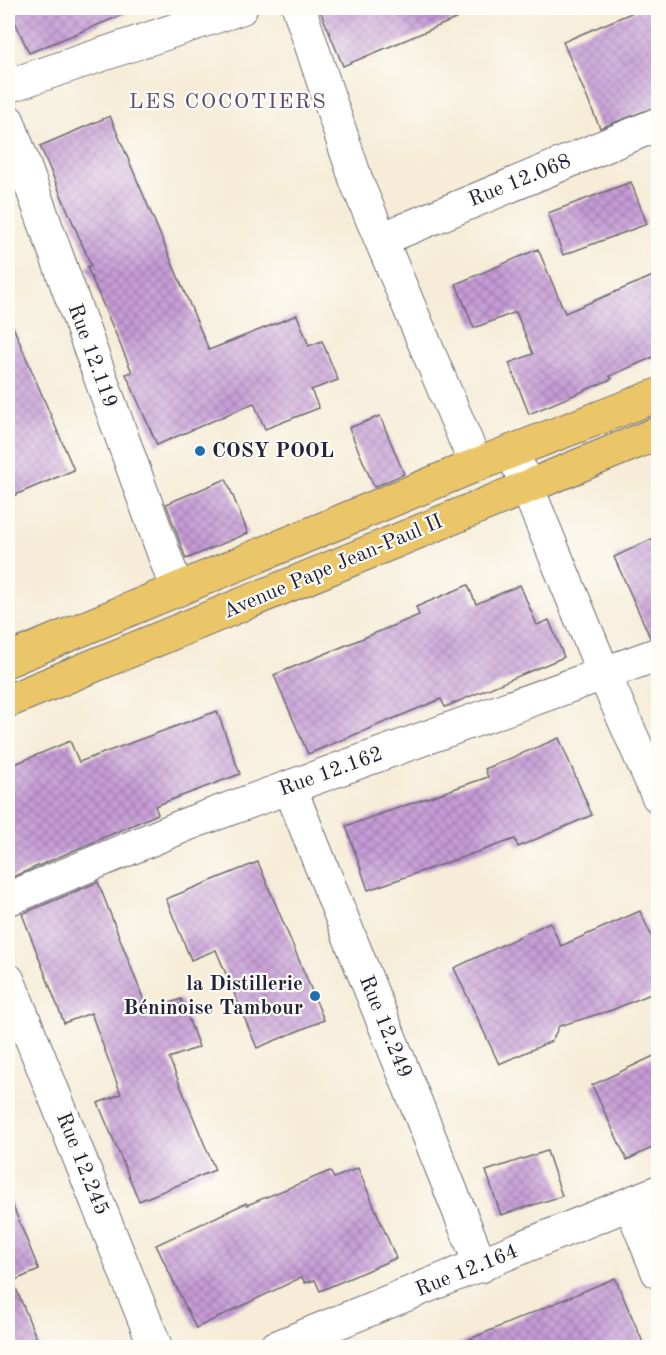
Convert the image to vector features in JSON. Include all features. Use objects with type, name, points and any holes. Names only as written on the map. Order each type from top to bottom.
[{"type":"main road","name":"Avenue Pape Jean-Paul II","points":[[8,660],[476,465],[513,453],[658,395]]},
{"type":"main road","name":"Avenue Pape Jean-Paul II","points":[[8,701],[527,485],[658,434]]},
{"type":"street","points":[[8,86],[241,8]]},
{"type":"street","points":[[299,8],[357,183],[476,465]]},
{"type":"street","name":"Rue 12.119","points":[[8,121],[177,590]]},
{"type":"street","name":"Rue 12.068","points":[[382,239],[658,124]]},
{"type":"street","points":[[513,453],[604,674],[658,796]]},
{"type":"street","name":"Rue 12.162","points":[[8,899],[190,823],[658,654]]},
{"type":"street","name":"Rue 12.249","points":[[290,788],[481,1266]]},
{"type":"street","name":"Rue 12.245","points":[[8,980],[156,1347]]},
{"type":"street","points":[[645,1198],[658,1272]]},
{"type":"street","name":"Rue 12.164","points":[[275,1347],[323,1339],[481,1266],[645,1198]]},
{"type":"building","points":[[9,8],[139,8],[29,53]]},
{"type":"building","points":[[319,8],[482,8],[343,66]]},
{"type":"building","points":[[643,8],[658,8],[658,106],[600,128],[563,42]]},
{"type":"building","points":[[110,116],[209,350],[297,315],[309,346],[322,341],[338,380],[311,390],[319,408],[265,429],[254,403],[157,445],[126,374],[132,372],[87,267],[91,265],[40,146]]},
{"type":"building","points":[[631,182],[647,224],[563,255],[548,213]]},
{"type":"building","points":[[538,249],[565,313],[658,274],[658,355],[610,376],[612,379],[529,414],[509,363],[533,354],[516,312],[474,328],[456,284]]},
{"type":"building","points":[[8,315],[74,470],[8,498]]},
{"type":"building","points":[[380,416],[404,474],[374,487],[349,428]]},
{"type":"building","points":[[226,479],[248,533],[186,559],[166,504]]},
{"type":"building","points":[[658,536],[658,636],[650,637],[614,557]]},
{"type":"building","points":[[468,585],[476,604],[520,585],[537,625],[549,620],[564,657],[445,707],[441,699],[308,754],[274,675],[419,615],[416,607]]},
{"type":"building","points":[[217,711],[240,774],[155,806],[158,814],[8,879],[8,767],[70,741],[79,762]]},
{"type":"building","points":[[559,738],[592,815],[518,847],[515,839],[368,890],[346,826],[488,777],[485,769]]},
{"type":"building","points":[[258,862],[324,1020],[257,1048],[216,950],[191,960],[166,899]]},
{"type":"building","points":[[98,882],[148,1011],[181,999],[199,1047],[169,1058],[215,1170],[139,1201],[98,1103],[121,1094],[91,1013],[64,1023],[22,914]]},
{"type":"building","points":[[640,911],[658,950],[658,991],[612,1010],[559,1026],[552,1041],[499,1064],[454,968],[550,922],[561,946]]},
{"type":"building","points":[[658,1054],[658,1145],[627,1160],[592,1085]]},
{"type":"building","points":[[547,1151],[562,1196],[501,1215],[486,1171]]},
{"type":"building","points":[[358,1168],[396,1258],[320,1291],[315,1280],[305,1283],[302,1277],[196,1328],[156,1245],[246,1203],[247,1205],[330,1171],[334,1178]]},
{"type":"building","points":[[8,1194],[39,1270],[13,1281],[40,1347],[8,1347]]},
{"type":"building","points":[[615,1278],[645,1347],[451,1347]]},
{"type":"place","name":"COSY POOL","points":[[200,451]]},
{"type":"place","name":"la Distillerie Béninoise Tambour","points":[[315,996]]},
{"type":"district","name":"LES COCOTIERS","points":[[228,102]]}]
